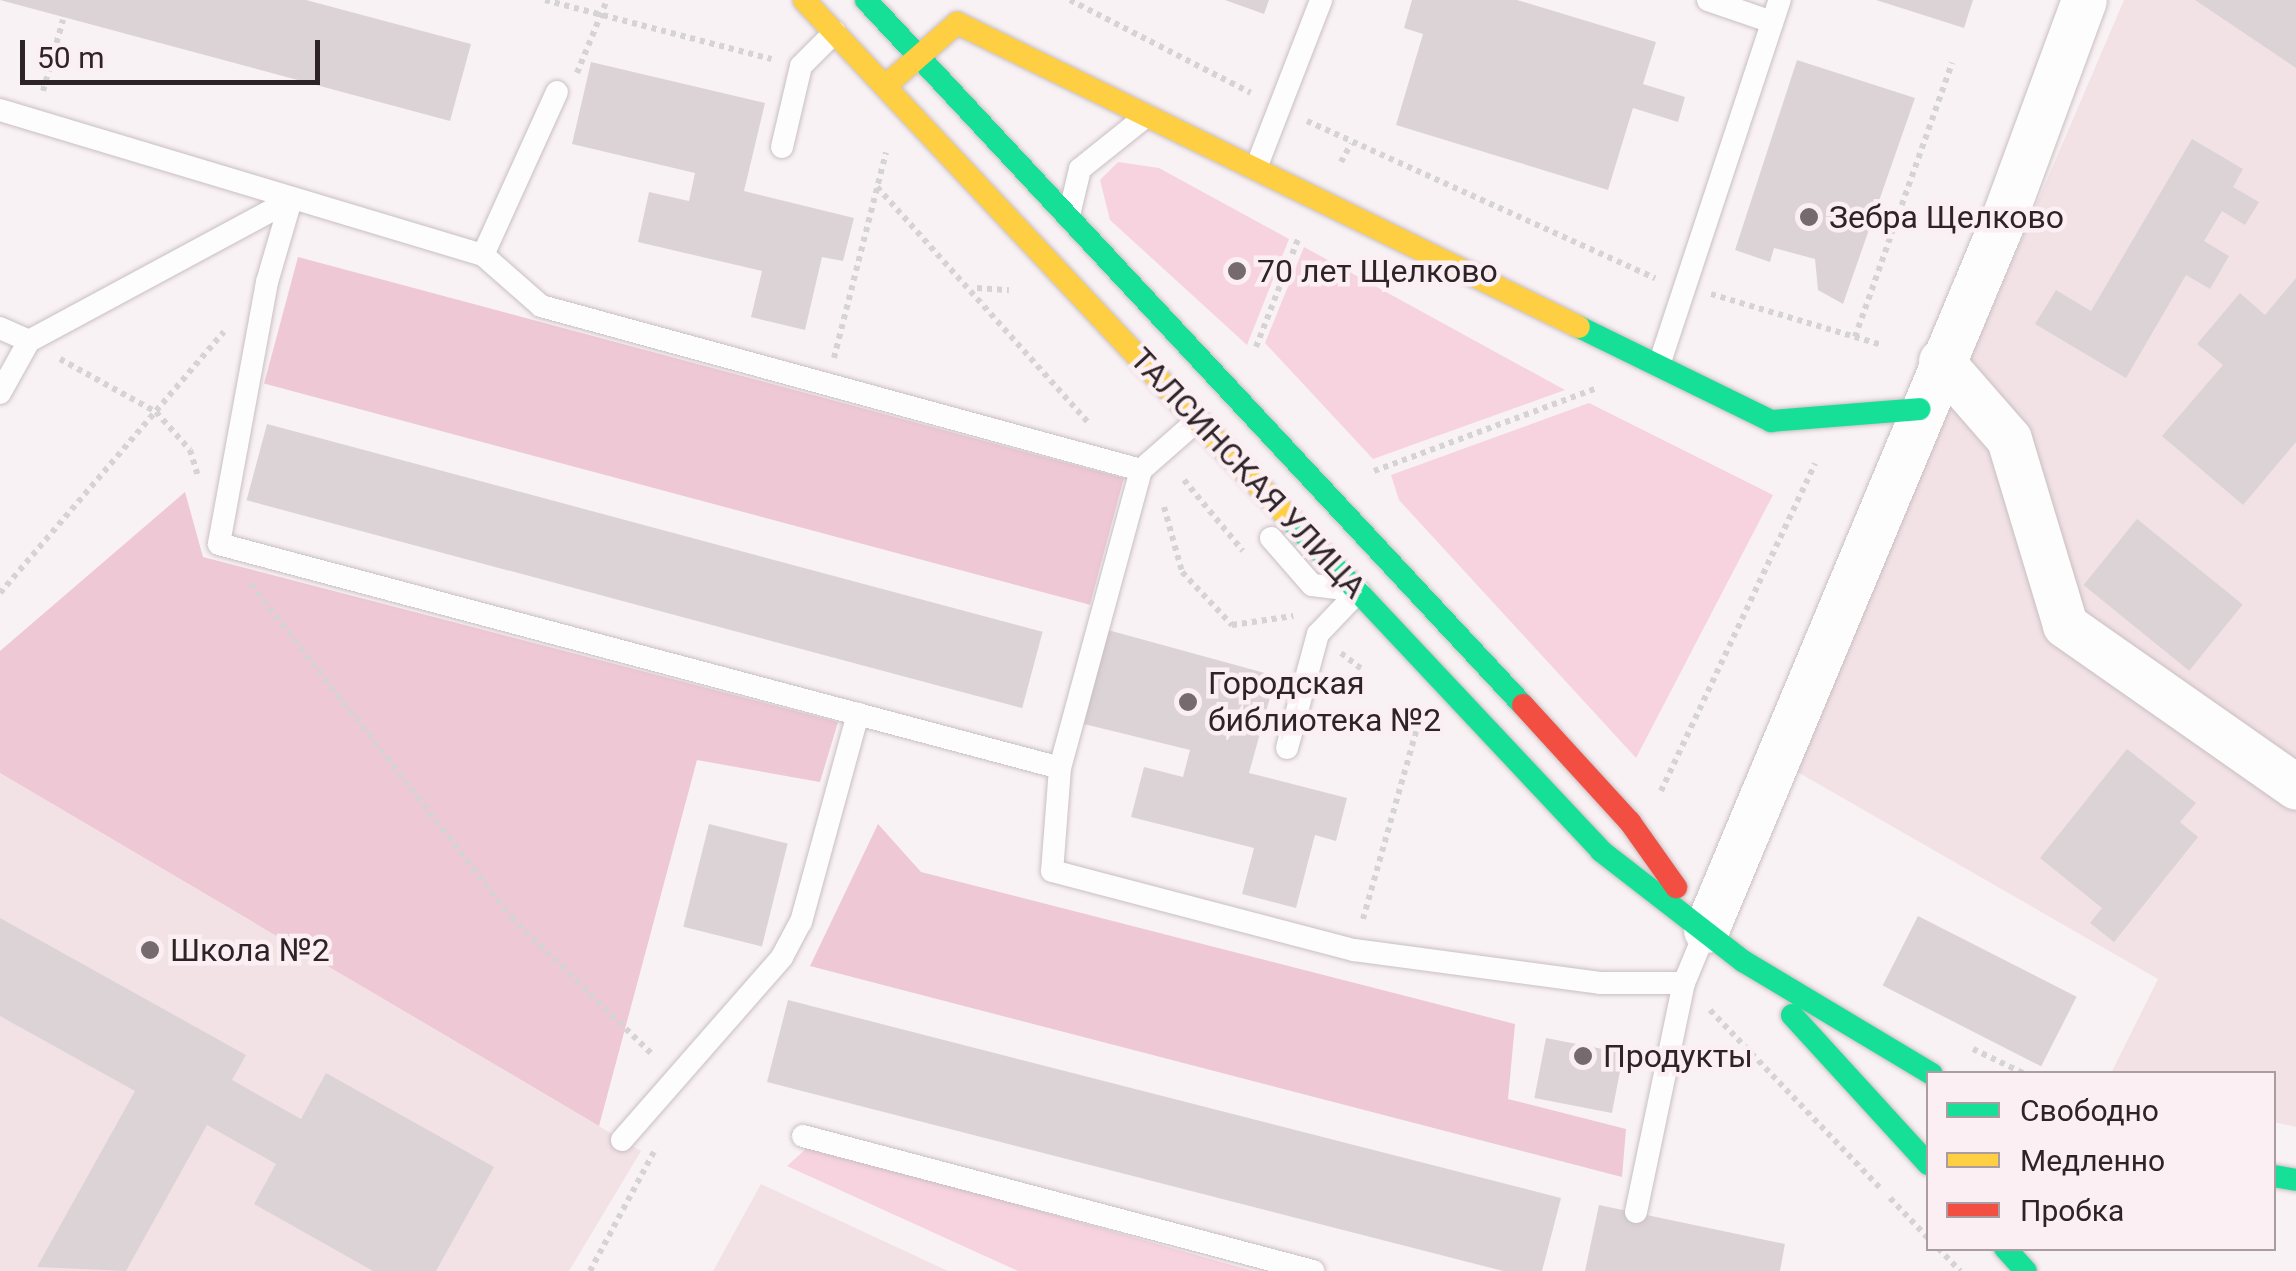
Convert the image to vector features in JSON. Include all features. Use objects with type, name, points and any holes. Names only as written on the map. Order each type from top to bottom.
[{"type":"main road","name":"ТАЛСИНСКАЯ УЛИЦА","points":[[804,0],[1601,851],[1743,961],[1927,1071]]},
{"type":"main road","name":"ТАЛСИНСКАЯ УЛИЦА","points":[[866,0],[1072,223],[1326,488],[1630,822],[1706,930]]},
{"type":"main road","points":[[885,86],[958,24],[1770,421],[1835,421],[1920,409]]},
{"type":"main road","points":[[1743,961],[1926,1162]]},
{"type":"main road","points":[[2009,1251],[2026,1271]]},
{"type":"street","points":[[1706,930],[1941,361],[2084,0]]},
{"type":"street","points":[[1941,361],[2009,440],[2066,625],[2296,788]]},
{"type":"lane","points":[[958,24],[967,0]]},
{"type":"lane","points":[[1256,168],[1322,0]]},
{"type":"lane","points":[[1659,365],[1776,11],[1708,0]]},
{"type":"lane","points":[[782,147],[801,66],[835,32]]},
{"type":"lane","points":[[483,255],[557,92]]},
{"type":"lane","points":[[0,110],[483,255],[541,306],[1142,470]]},
{"type":"lane","points":[[1148,115],[1080,169],[1072,223],[1196,316]]},
{"type":"lane","points":[[290,200],[267,282],[220,544],[1060,768]]},
{"type":"lane","points":[[0,393],[28,341],[290,200]]},
{"type":"lane","points":[[0,328],[28,341]]},
{"type":"lane","points":[[1220,484],[1197,420],[1142,470],[1060,768],[1052,871],[1354,950],[1600,983],[1684,983]]},
{"type":"lane","points":[[1304,428],[1326,488]]},
{"type":"lane","points":[[1247,512],[1312,584],[1359,591]]},
{"type":"lane","points":[[1287,748],[1318,634],[1359,591]]},
{"type":"lane","points":[[622,1140],[782,957],[801,922],[858,714]]},
{"type":"lane","points":[[1636,1212],[1684,983],[1706,930]]},
{"type":"lane","points":[[803,1136],[1313,1271]]},
{"type":"path","points":[[545,0],[801,66]]},
{"type":"path","points":[[557,92],[573,82],[607,0]]},
{"type":"path","points":[[1070,0],[1280,107],[1615,266],[1882,345]]},
{"type":"path","points":[[34,120],[63,20]]},
{"type":"path","points":[[1856,337],[1952,63]]},
{"type":"path","points":[[828,384],[888,141]]},
{"type":"path","points":[[878,187],[976,288],[1100,435],[1142,470],[1169,516],[1182,572],[1232,626],[1301,615]]},
{"type":"path","points":[[0,593],[267,282]]},
{"type":"path","points":[[976,288],[1028,291]]},
{"type":"path","points":[[28,341],[156,412],[190,450],[220,544],[511,917],[674,1076],[653,1162],[593,1271]]},
{"type":"path","points":[[1358,477],[1659,365]]},
{"type":"path","points":[[1655,804],[1835,421]]},
{"type":"path","points":[[1354,950],[1422,710]]},
{"type":"path","points":[[1941,1251],[1960,1271]]},
{"type":"shaded area","points":[[2124,0],[2296,0],[2296,1127],[2276,1122],[2276,1071],[2112,1071],[2158,979],[1794,770]]},
{"type":"shaded area","points":[[1118,162],[1159,168],[1289,239],[1247,345],[1110,220],[1100,180]]},
{"type":"shaded area","points":[[1304,247],[1565,390],[1373,459],[1265,343]]},
{"type":"shaded area","points":[[298,257],[1124,478],[1090,605],[264,384]]},
{"type":"shaded area","points":[[1589,403],[1773,495],[1636,758],[1399,500],[1391,475]]},
{"type":"shaded area","points":[[185,492],[203,557],[838,722],[820,782],[697,760],[599,1126],[0,773],[0,651]]},
{"type":"shaded area","name":"Школа №2","points":[[0,773],[641,1151],[569,1271],[0,1271]]},
{"type":"shaded area","points":[[878,824],[921,872],[1515,1024],[1508,1099],[1626,1129],[1622,1177],[810,966]]},
{"type":"shaded area","points":[[809,1146],[1253,1271],[1018,1271],[787,1166]]},
{"type":"shaded area","points":[[761,1184],[948,1271],[713,1271]]},
{"type":"building","points":[[0,0],[306,0],[471,44],[450,121]]},
{"type":"building","points":[[1225,0],[1269,0],[1264,14]]},
{"type":"building","points":[[1412,0],[1517,0],[1656,42],[1643,84],[1685,97],[1678,122],[1633,108],[1608,190],[1396,125],[1423,34],[1404,28]]},
{"type":"building","points":[[1876,0],[1973,0],[1964,28]]},
{"type":"building","points":[[2195,0],[2296,0],[2296,68]]},
{"type":"building","points":[[1797,60],[1915,98],[1843,304],[1818,290],[1815,259],[1774,248],[1770,262],[1735,250]]},
{"type":"building","points":[[591,62],[765,103],[744,191],[854,218],[843,261],[822,257],[805,330],[751,317],[762,271],[638,242],[649,192],[689,201],[695,173],[572,144]]},
{"type":"building","points":[[2192,139],[2243,169],[2233,187],[2259,202],[2245,225],[2222,211],[2204,241],[2229,256],[2210,289],[2186,275],[2126,378],[2035,324],[2056,290],[2091,311]]},
{"type":"building","points":[[2296,278],[2296,442],[2243,505],[2162,436],[2223,365],[2197,344],[2240,293],[2265,315]]},
{"type":"building","points":[[267,424],[1043,632],[1022,708],[247,500]]},
{"type":"building","points":[[2137,519],[2243,605],[2189,671],[2084,585]]},
{"type":"building","points":[[1108,630],[1276,676],[1249,773],[1347,798],[1336,841],[1315,835],[1296,908],[1242,894],[1254,848],[1131,817],[1144,767],[1183,777],[1190,750],[1084,724]]},
{"type":"building","points":[[2127,749],[2196,803],[2180,822],[2198,837],[2114,942],[2090,923],[2102,908],[2040,858]]},
{"type":"building","points":[[709,824],[788,844],[762,946],[683,927]]},
{"type":"building","points":[[1918,916],[2077,997],[2041,1066],[1883,985]]},
{"type":"building","points":[[0,918],[246,1055],[232,1080],[301,1119],[326,1073],[494,1167],[436,1271],[373,1271],[254,1204],[276,1164],[207,1125],[126,1271],[37,1267],[135,1091],[0,1016]]},
{"type":"building","points":[[788,1000],[1561,1198],[1542,1271],[1503,1271],[767,1082]]},
{"type":"building","points":[[1546,1038],[1624,1053],[1612,1113],[1534,1098]]},
{"type":"building","points":[[1599,1205],[1785,1244],[1780,1271],[1585,1271]]},
{"type":"traffic: fast","points":[[866,0],[1523,705]]},
{"type":"traffic: fast","points":[[1579,327],[1771,421],[1920,409]]},
{"type":"traffic: fast","points":[[1285,514],[1601,851],[1743,961],[1927,1071]]},
{"type":"traffic: fast","points":[[1792,1015],[1926,1162]]},
{"type":"traffic: fast","points":[[2276,1176],[2296,1180]]},
{"type":"traffic: fast","points":[[2008,1251],[2026,1271]]},
{"type":"traffic: slow","points":[[804,0],[1285,514]]},
{"type":"traffic: slow","points":[[891,81],[957,23],[1579,327]]},
{"type":"traffic: jam","points":[[1523,705],[1630,822],[1676,887]]},
{"type":"place","name":"Зебра Щелково","points":[[1809,217]]},
{"type":"place","name":"70 лет Щелково","points":[[1237,271]]},
{"type":"place","name":"Городская библиотека №2","points":[[1188,702]]},
{"type":"place","name":"Школа №2","points":[[150,950]]},
{"type":"place","name":"Продукты","points":[[1583,1056]]}]
